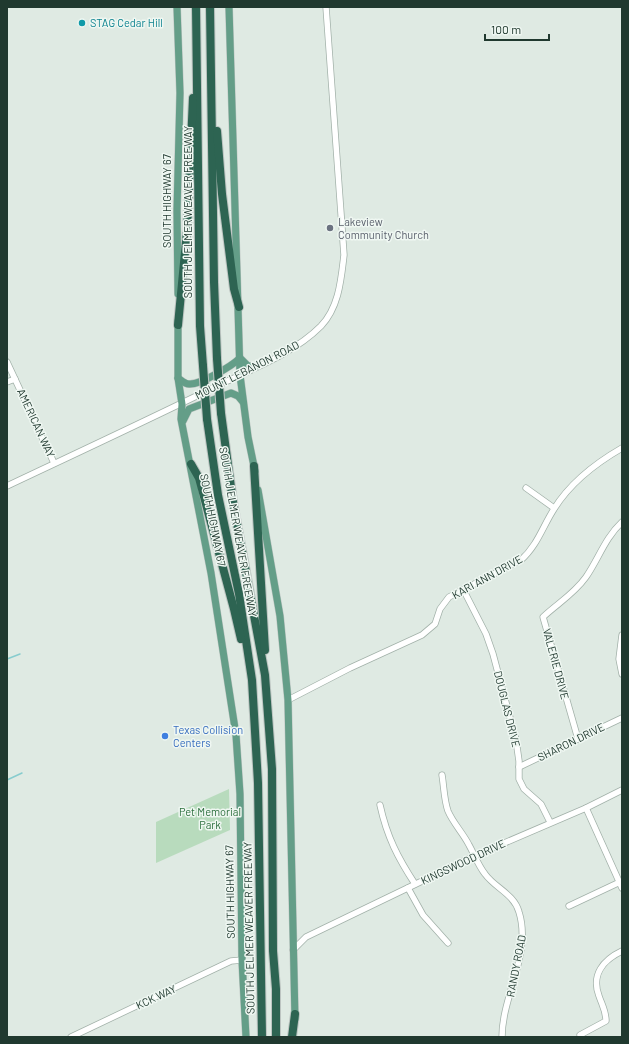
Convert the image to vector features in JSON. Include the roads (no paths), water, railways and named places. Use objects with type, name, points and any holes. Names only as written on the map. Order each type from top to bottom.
[{"type":"highway","name":"SOUTH J ELMER WEAVER FREEWAY","points":[[196,7],[200,326],[208,419],[218,495],[239,594],[252,680],[258,790],[262,1037]]},
{"type":"highway","name":"SOUTH J ELMER WEAVER FREEWAY","points":[[210,7],[214,282],[217,359],[221,413],[233,502],[263,661],[272,769],[273,951],[276,989],[276,1037]]},
{"type":"highway","points":[[212,64],[215,75],[218,157],[222,194],[234,289],[239,307]]},
{"type":"highway","points":[[178,324],[187,231],[193,95],[198,80]]},
{"type":"highway","points":[[191,464],[199,478],[252,680]]},
{"type":"highway","points":[[254,466],[265,644],[263,661]]},
{"type":"highway","points":[[292,1037],[295,1014]]},
{"type":"main road","name":"SOUTH HIGHWAY 67","points":[[177,7],[180,93],[177,211],[178,378],[182,404],[182,422],[211,573],[236,735],[240,794],[242,960],[246,1037]]},
{"type":"main road","points":[[229,7],[240,375],[280,616],[288,700],[296,1037]]},
{"type":"main road","points":[[240,358],[248,366],[257,366]]},
{"type":"main road","points":[[178,378],[185,383],[192,384],[227,369],[240,358]]},
{"type":"main road","points":[[182,422],[189,409],[231,393],[238,396],[244,403]]},
{"type":"street","name":"MOUNT LEBANON ROAD","points":[[7,486],[182,404],[305,340],[321,325],[333,309],[340,286],[344,255],[326,7]]},
{"type":"street","name":"AMERICAN WAY","points":[[7,362],[54,463]]},
{"type":"street","points":[[7,382],[15,379]]},
{"type":"street","name":"KARI ANN DRIVE","points":[[288,700],[350,668],[422,635],[435,624],[445,601],[521,560],[529,553],[554,508],[566,492],[594,466],[622,448]]},
{"type":"street","points":[[526,488],[554,508]]},
{"type":"street","name":"VALERIE DRIVE","points":[[578,739],[543,618],[575,591],[587,576],[597,556],[613,531],[622,522]]},
{"type":"street","name":"DOUGLAS DRIVE","points":[[464,591],[486,634],[493,654],[516,740],[519,779],[524,789],[541,804],[550,822]]},
{"type":"street","points":[[622,635],[619,659],[622,674]]},
{"type":"street","name":"SHARON DRIVE","points":[[519,767],[622,718]]},
{"type":"street","name":"RANDY ROAD","points":[[442,775],[448,810],[485,875],[514,902],[519,910],[523,927],[523,939],[515,979],[502,1026],[502,1037]]},
{"type":"street","name":"KINGSWOOD DRIVE","points":[[293,950],[306,936],[474,856],[550,822],[586,808],[622,790]]},
{"type":"street","points":[[380,805],[396,855],[415,884]]},
{"type":"street","points":[[569,906],[621,885],[586,808]]},
{"type":"street","points":[[408,888],[423,916],[448,944]]},
{"type":"street","points":[[293,933],[306,936]]},
{"type":"street","points":[[580,1035],[606,1021],[606,1012],[596,986],[599,969],[611,956],[622,951]]},
{"type":"street","name":"KCK WAY","points":[[71,1037],[231,962],[242,960]]},
{"type":"waterway","points":[[7,659],[20,654]]},
{"type":"waterway","points":[[7,780],[22,773]]},
{"type":"place","name":"STAG Cedar Hill","points":[[82,23]]},
{"type":"place","name":"Lakeview Community Church","points":[[330,228]]},
{"type":"place","name":"Texas Collision Centers","points":[[165,736]]},
{"type":"park label","name":"Pet Memorial Park","points":[[210,818]]}]
